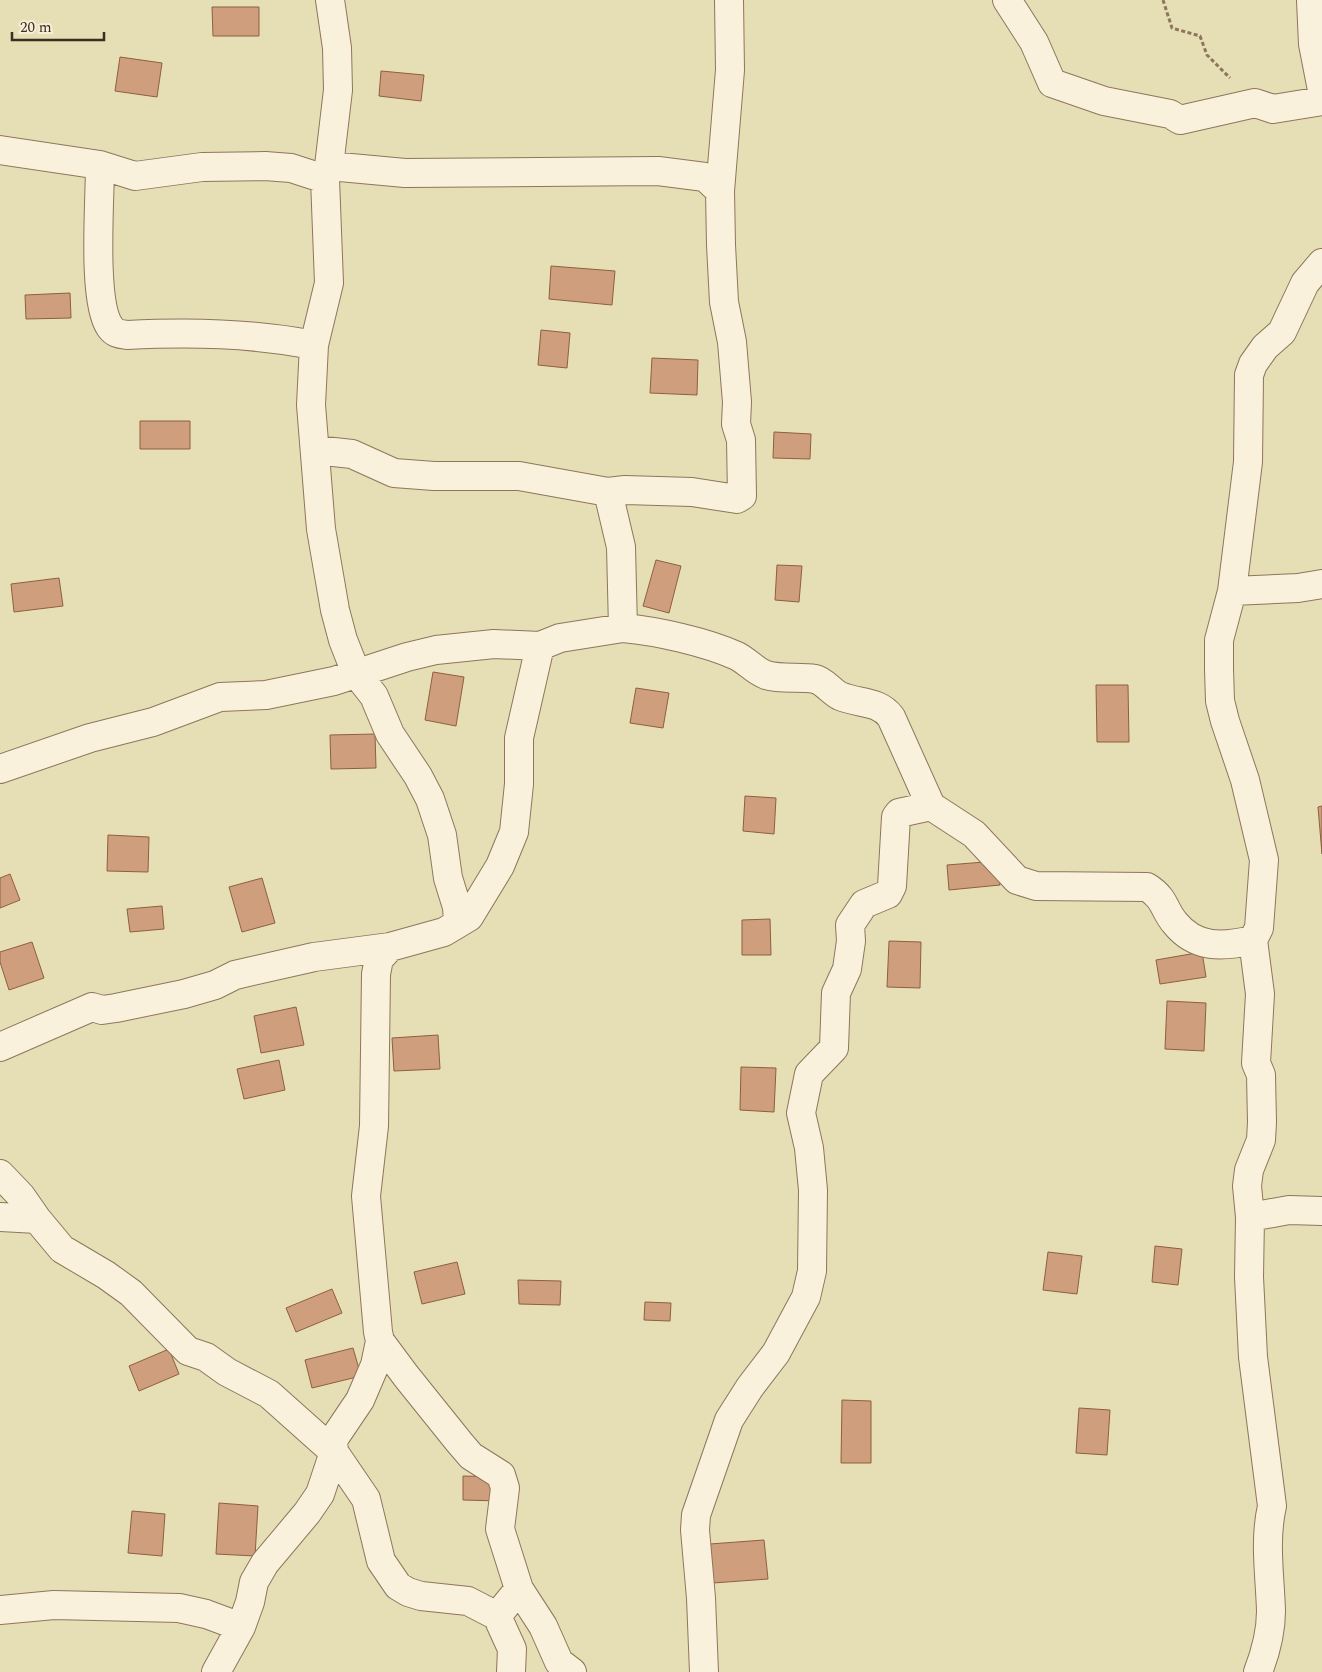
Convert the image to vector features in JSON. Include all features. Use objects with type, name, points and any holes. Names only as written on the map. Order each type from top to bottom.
[{"type":"street","points":[[330,0],[338,48],[338,90],[327,173],[330,283],[314,346],[311,405],[322,529],[335,610],[343,640],[356,673],[374,696],[390,734],[418,776],[430,799],[442,835],[448,878],[457,907],[458,923]]},
{"type":"street","points":[[314,450],[352,454],[394,473],[434,476],[519,476],[608,492],[625,490],[692,492],[737,499],[742,496],[741,440],[736,424],[737,402],[732,342],[724,302],[716,179],[729,97],[730,0]]},
{"type":"street","points":[[1007,0],[1042,57],[1048,77],[1056,86],[1104,101],[1170,114],[1180,120],[1255,103],[1273,109],[1322,101]]},
{"type":"street","points":[[1311,0],[1313,44],[1322,90]]},
{"type":"street","points":[[0,150],[100,165],[135,176],[202,167],[265,166],[327,173],[658,171],[716,179]]},
{"type":"street","points":[[100,165],[99,284],[104,314],[110,327],[116,333],[127,335],[230,333],[274,337],[314,346]]},
{"type":"street","points":[[1258,1672],[1270,1631],[1268,1530],[1272,1506],[1252,1357],[1249,1277],[1250,1217],[1247,1186],[1249,1170],[1261,1140],[1261,1075],[1256,1063],[1260,994],[1253,940],[1259,928],[1264,860],[1250,798],[1225,721],[1220,693],[1219,640],[1232,591],[1248,462],[1249,375],[1253,364],[1265,347],[1282,332],[1306,283],[1322,263]]},
{"type":"street","points":[[608,492],[621,547],[623,628]]},
{"type":"street","points":[[1232,591],[1298,588],[1322,584]]},
{"type":"street","points":[[0,769],[90,738],[153,722],[220,697],[266,695],[334,681],[407,657],[436,650],[494,644],[540,646],[560,638],[623,628],[646,630],[738,656],[770,676],[788,679],[816,679],[838,695],[884,708],[891,717],[931,806],[974,834],[1017,880],[1036,886],[1147,887],[1158,894],[1174,923],[1200,943],[1214,946],[1232,945],[1253,940]]},
{"type":"street","points":[[0,1047],[92,1007],[102,1010],[116,1008],[184,994],[215,985],[235,975],[267,967],[323,955],[390,947],[444,932],[469,917],[500,866],[514,832],[519,784],[519,738],[540,646]]},
{"type":"street","points":[[704,1672],[701,1598],[695,1530],[696,1515],[729,1420],[750,1387],[776,1353],[806,1297],[812,1271],[813,1190],[809,1148],[801,1113],[809,1074],[834,1048],[836,993],[846,969],[851,941],[850,925],[864,904],[888,894],[892,886],[896,817],[899,812],[931,806]]},
{"type":"street","points":[[390,947],[379,959],[376,974],[374,1126],[366,1196],[380,1341],[471,1456],[501,1475],[506,1488],[500,1529],[519,1589],[565,1667]]},
{"type":"street","points":[[0,1174],[21,1196],[36,1219],[62,1249],[106,1275],[131,1293],[188,1351],[206,1357],[226,1372],[269,1394],[334,1452],[366,1499],[381,1561],[398,1586],[408,1592],[421,1596],[468,1601],[497,1616],[511,1660],[565,1667]]},
{"type":"street","points":[[1250,1217],[1289,1210],[1322,1211]]},
{"type":"street","points":[[0,1217],[36,1219]]},
{"type":"street","points":[[216,1672],[240,1628],[250,1602],[254,1582],[266,1563],[308,1513],[320,1494],[334,1452],[333,1440],[360,1400],[375,1365],[380,1341]]},
{"type":"street","points":[[497,1616],[519,1589]]},
{"type":"street","points":[[0,1610],[26,1606],[63,1605],[179,1608],[206,1614],[240,1628]]},
{"type":"path","points":[[1163,0],[1172,28],[1200,36],[1207,55],[1255,103]]},
{"type":"shaded area","points":[[0,0],[1322,0],[1322,1672],[0,1672]]},
{"type":"building","points":[[212,7],[259,7],[259,36],[213,36]]},
{"type":"building","points":[[120,57],[162,63],[157,97],[115,91]]},
{"type":"building","points":[[381,71],[424,75],[421,101],[379,96]]},
{"type":"building","points":[[551,266],[615,271],[612,305],[549,299]]},
{"type":"building","points":[[70,293],[71,318],[26,319],[25,295]]},
{"type":"building","points":[[541,330],[570,333],[567,368],[538,365]]},
{"type":"building","points":[[652,358],[698,360],[697,395],[650,393]]},
{"type":"building","points":[[140,421],[190,421],[190,449],[140,449]]},
{"type":"building","points":[[774,432],[811,434],[810,459],[773,458]]},
{"type":"building","points":[[656,560],[681,566],[669,613],[643,606]]},
{"type":"building","points":[[777,565],[802,566],[799,602],[775,600]]},
{"type":"building","points":[[59,578],[63,606],[14,612],[11,584]]},
{"type":"building","points":[[433,672],[464,677],[456,726],[425,720]]},
{"type":"building","points":[[1096,685],[1128,685],[1129,742],[1097,742]]},
{"type":"building","points":[[636,688],[669,693],[663,728],[630,723]]},
{"type":"building","points":[[375,734],[376,768],[331,769],[330,735]]},
{"type":"building","points":[[745,796],[776,798],[774,834],[743,831]]},
{"type":"building","points":[[1322,806],[1322,854],[1318,807]]},
{"type":"building","points":[[108,835],[149,837],[148,872],[107,871]]},
{"type":"building","points":[[997,861],[1000,885],[949,890],[947,865]]},
{"type":"building","points":[[10,874],[20,900],[0,908],[0,878]]},
{"type":"building","points":[[262,878],[275,923],[242,932],[229,887]]},
{"type":"building","points":[[162,906],[164,929],[130,932],[127,909]]},
{"type":"building","points":[[770,919],[771,955],[742,955],[742,920]]},
{"type":"building","points":[[889,941],[921,942],[920,988],[887,987]]},
{"type":"building","points":[[32,942],[44,978],[9,990],[0,962],[0,952]]},
{"type":"building","points":[[1202,952],[1206,977],[1160,984],[1156,960]]},
{"type":"building","points":[[1167,1001],[1206,1003],[1204,1051],[1165,1049]]},
{"type":"building","points":[[296,1007],[304,1045],[261,1053],[254,1016]]},
{"type":"building","points":[[438,1035],[440,1069],[394,1071],[392,1038]]},
{"type":"building","points":[[279,1060],[285,1090],[244,1099],[237,1069]]},
{"type":"building","points":[[741,1067],[776,1068],[774,1112],[740,1110]]},
{"type":"building","points":[[1155,1246],[1182,1249],[1178,1285],[1152,1282]]},
{"type":"building","points":[[1048,1252],[1082,1256],[1077,1294],[1043,1290]]},
{"type":"building","points":[[457,1262],[465,1294],[422,1304],[414,1272]]},
{"type":"building","points":[[518,1280],[561,1281],[560,1305],[519,1304]]},
{"type":"building","points":[[332,1289],[342,1313],[296,1332],[286,1308]]},
{"type":"building","points":[[645,1302],[671,1303],[670,1321],[644,1320]]},
{"type":"building","points":[[353,1348],[361,1376],[312,1388],[305,1360]]},
{"type":"building","points":[[169,1349],[179,1374],[139,1391],[129,1366]]},
{"type":"building","points":[[842,1400],[871,1401],[871,1463],[841,1463]]},
{"type":"building","points":[[1079,1408],[1110,1410],[1107,1455],[1076,1453]]},
{"type":"building","points":[[463,1476],[500,1477],[500,1501],[463,1500]]},
{"type":"building","points":[[219,1503],[258,1506],[255,1556],[216,1554]]},
{"type":"building","points":[[132,1511],[165,1514],[162,1556],[128,1553]]},
{"type":"building","points":[[764,1540],[768,1579],[713,1583],[710,1544]]}]
